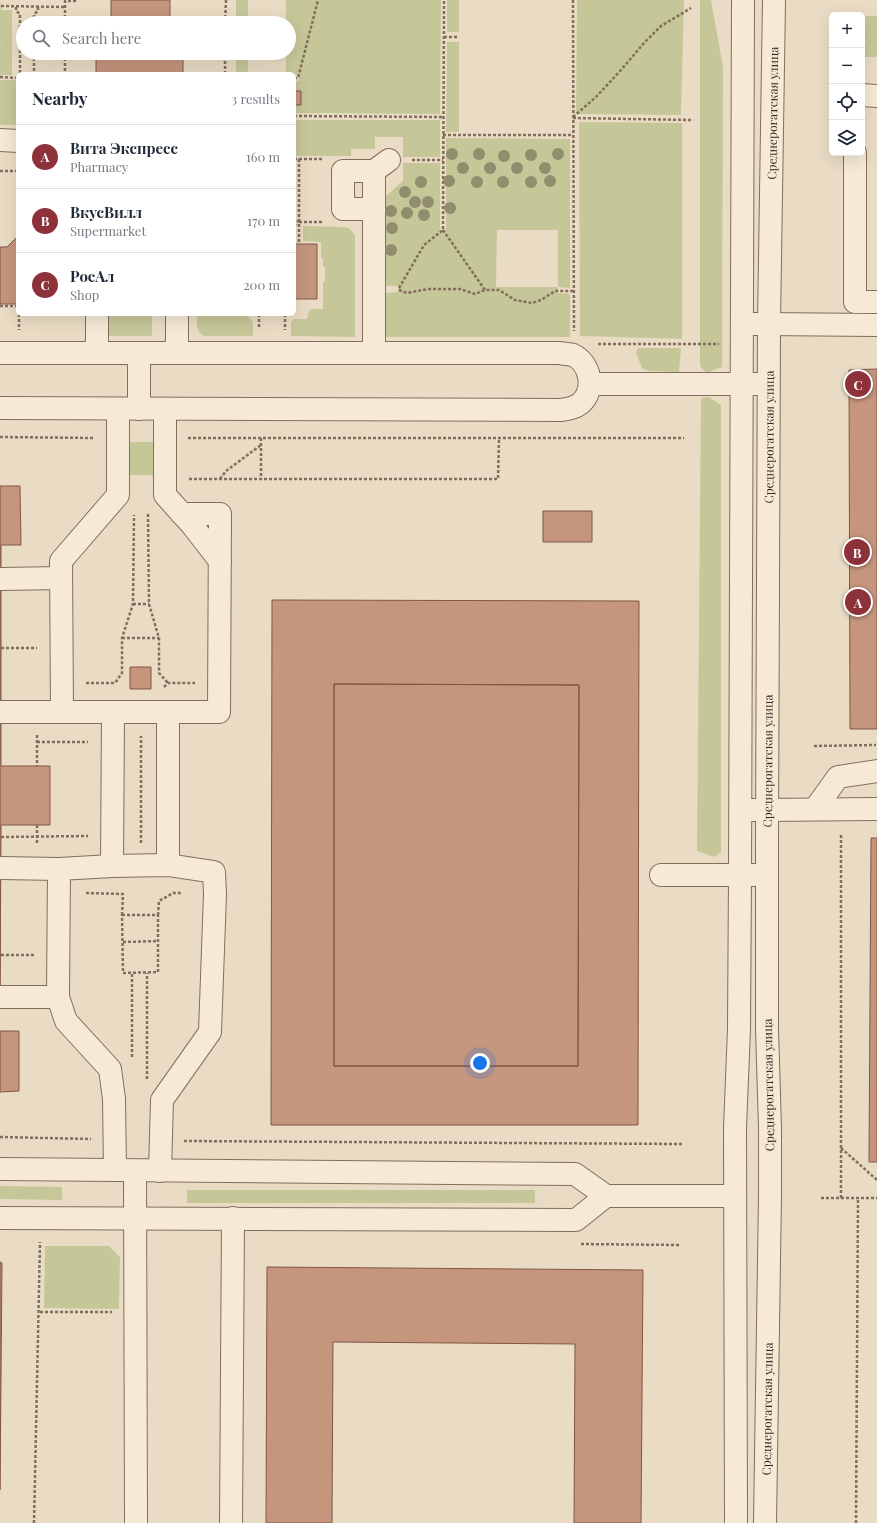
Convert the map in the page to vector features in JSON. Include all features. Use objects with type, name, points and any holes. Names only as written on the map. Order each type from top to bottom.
[{"type":"street","points":[[736,1523],[735,1128],[739,1029],[743,0]]},
{"type":"street","name":"Среднерогатская улица","points":[[765,1523],[770,1181],[767,1029],[767,810],[769,384],[774,0]]},
{"type":"street","points":[[865,96],[877,96]]},
{"type":"street","points":[[0,140],[16,141]]},
{"type":"street","points":[[855,156],[855,302],[877,302]]},
{"type":"street","points":[[374,209],[343,209],[343,170],[381,165],[374,209],[374,353]]},
{"type":"street","points":[[97,316],[98,353]]},
{"type":"street","points":[[177,316],[177,353]]},
{"type":"street","points":[[742,324],[877,325]]},
{"type":"street","points":[[0,353],[560,353],[571,355],[585,365],[589,375],[590,384],[587,394],[581,402],[571,409],[560,410],[118,410],[0,408]]},
{"type":"street","points":[[139,353],[139,410]]},
{"type":"street","points":[[590,384],[769,384]]},
{"type":"street","points":[[62,712],[61,561],[118,495],[118,410]]},
{"type":"street","points":[[165,410],[165,495],[220,561]]},
{"type":"street","points":[[1,712],[220,712],[220,514],[182,514]]},
{"type":"street","points":[[1,579],[61,578]]},
{"type":"street","points":[[112,866],[113,712]]},
{"type":"street","points":[[168,712],[168,865]]},
{"type":"street","points":[[815,809],[838,777],[877,771]]},
{"type":"street","points":[[740,810],[877,809]]},
{"type":"street","points":[[1,868],[59,869],[168,865],[214,872],[215,894],[210,1032],[162,1100],[160,1171]]},
{"type":"street","points":[[59,869],[58,997],[66,1021],[110,1069],[114,1099],[114,1140],[125,1171],[135,1218],[136,1523]]},
{"type":"street","points":[[661,875],[767,876]]},
{"type":"street","points":[[1,997],[58,997]]},
{"type":"street","points":[[0,1169],[576,1174],[606,1196],[735,1196]]},
{"type":"street","points":[[0,1218],[576,1220],[606,1196]]},
{"type":"street","points":[[231,1523],[232,1218]]},
{"type":"path","points":[[65,16],[65,1],[75,0]]},
{"type":"path","points":[[225,16],[226,0]]},
{"type":"path","points":[[296,78],[298,78],[318,0]]},
{"type":"path","points":[[444,0],[443,230],[485,290]]},
{"type":"path","points":[[573,0],[574,334]]},
{"type":"path","points":[[0,6],[65,7]]},
{"type":"path","points":[[16,7],[16,10],[20,16]]},
{"type":"path","points":[[34,16],[38,10],[38,7]]},
{"type":"path","points":[[573,118],[596,97],[661,26],[692,8]]},
{"type":"path","points":[[444,37],[459,37]]},
{"type":"path","points":[[20,60],[20,72]]},
{"type":"path","points":[[34,60],[34,72]]},
{"type":"path","points":[[65,60],[65,72]]},
{"type":"path","points":[[225,60],[225,72]]},
{"type":"path","points":[[0,77],[16,78]]},
{"type":"path","points":[[296,116],[443,117]]},
{"type":"path","points":[[573,118],[691,120]]},
{"type":"path","points":[[443,135],[573,135]]},
{"type":"path","points":[[299,159],[299,244]]},
{"type":"path","points":[[0,171],[16,171]]},
{"type":"path","points":[[296,224],[299,221],[328,222]]},
{"type":"path","points":[[443,230],[424,245],[398,290],[407,293],[428,288],[460,288],[475,294],[485,290],[499,290],[515,300],[532,302],[541,300],[554,291],[573,291]]},
{"type":"path","points":[[0,306],[16,306]]},
{"type":"path","points":[[19,316],[19,332]]},
{"type":"path","points":[[259,316],[259,333]]},
{"type":"path","points":[[285,316],[285,333]]},
{"type":"path","points":[[0,438],[118,438]]},
{"type":"path","points":[[165,438],[684,438]]},
{"type":"path","points":[[261,438],[261,479]]},
{"type":"path","points":[[165,479],[498,479],[498,438]]},
{"type":"path","points":[[220,479],[226,471],[261,445]]},
{"type":"path","points":[[62,684],[115,683],[122,673],[122,638],[133,604],[134,510]]},
{"type":"path","points":[[148,510],[149,604],[159,638],[159,673],[168,683]]},
{"type":"path","points":[[133,604],[149,604]]},
{"type":"path","points":[[122,638],[159,638]]},
{"type":"path","points":[[1,648],[37,648]]},
{"type":"path","points":[[141,712],[141,866]]},
{"type":"path","points":[[814,746],[877,745]]},
{"type":"path","points":[[841,809],[841,1198]]},
{"type":"path","points":[[1,837],[37,836]]},
{"type":"path","points":[[58,893],[123,894],[123,973],[158,972],[159,901],[173,893],[215,894]]},
{"type":"path","points":[[122,914],[158,914]]},
{"type":"path","points":[[123,942],[158,941]]},
{"type":"path","points":[[1,955],[37,955]]},
{"type":"path","points":[[132,973],[132,1060]]},
{"type":"path","points":[[147,973],[147,1084]]},
{"type":"path","points":[[0,1137],[114,1140]]},
{"type":"path","points":[[162,1140],[266,1143],[682,1144]]},
{"type":"path","points":[[841,1148],[877,1180]]},
{"type":"path","points":[[821,1198],[877,1198]]},
{"type":"path","points":[[856,1523],[858,1198]]},
{"type":"path","points":[[34,1241],[40,1241],[40,1312],[34,1523]]},
{"type":"path","points":[[40,1312],[115,1312]]},
{"type":"green space","points":[[0,0],[1,10],[12,10],[12,75],[0,75]]},
{"type":"green space","points":[[236,0],[248,0],[248,16],[236,16]]},
{"type":"green space","points":[[286,0],[441,0],[440,114],[296,113],[296,81],[298,81],[298,75],[296,75],[296,72],[286,72],[286,60],[296,60],[296,16],[286,16]]},
{"type":"green space","points":[[447,0],[459,0],[459,32],[447,32]]},
{"type":"green space","points":[[577,0],[684,0],[681,115],[576,114]]},
{"type":"green space","points":[[700,0],[711,0],[723,67],[722,367],[706,373],[700,366]]},
{"type":"green space","points":[[865,16],[877,16],[877,57],[865,57]]},
{"type":"green space","points":[[447,42],[459,42],[459,132],[446,132]]},
{"type":"green space","points":[[236,60],[248,60],[248,72],[236,72]]},
{"type":"green space","points":[[0,80],[16,80],[16,125],[0,125]]},
{"type":"green space","points":[[296,120],[440,120],[440,157],[403,157],[403,137],[375,137],[375,149],[351,149],[351,156],[296,156]]},
{"type":"green space","points":[[579,122],[682,123],[682,339],[580,336]]},
{"type":"green space","points":[[446,138],[570,139],[570,288],[558,287],[558,293],[570,294],[570,337],[385,337],[385,293],[398,292],[398,286],[386,286],[386,196],[403,181],[403,163],[440,163],[440,230],[446,230]],"holes":[[[497,230],[558,230],[558,287],[496,287]]]},
{"type":"green space","points":[[303,226],[349,228],[355,235],[355,337],[291,336],[291,322],[294,319],[307,319],[308,313],[311,309],[323,309],[323,282],[325,282],[325,267],[323,267],[323,259],[321,258],[321,242],[303,241]]},
{"type":"green space","points":[[106,316],[152,316],[152,336],[106,336]]},
{"type":"green space","points":[[197,316],[248,316],[253,322],[253,336],[204,336],[199,331]]},
{"type":"green space","points":[[638,348],[681,348],[679,372],[649,371],[642,368],[636,353]]},
{"type":"green space","points":[[709,397],[721,405],[721,852],[715,857],[697,851],[701,398]]},
{"type":"green space","points":[[129,442],[155,442],[154,475],[129,475]]},
{"type":"green space","points":[[0,1186],[62,1187],[62,1200],[0,1199]]},
{"type":"green space","points":[[187,1190],[535,1190],[535,1203],[187,1203]]},
{"type":"green space","points":[[45,1246],[109,1246],[120,1257],[119,1309],[44,1308]]},
{"type":"building","points":[[111,0],[170,0],[170,16],[111,16]]},
{"type":"building","points":[[96,60],[183,60],[183,72],[96,72]]},
{"type":"building","points":[[296,91],[301,91],[301,105],[296,105]]},
{"type":"building","points":[[16,238],[16,304],[0,304],[0,247],[7,247]]},
{"type":"building","points":[[296,244],[317,244],[317,299],[296,299]]},
{"type":"building","points":[[877,369],[877,729],[850,729],[849,370]]},
{"type":"building","points":[[0,486],[20,486],[21,545],[1,545],[1,766],[50,766],[50,825],[1,825],[0,1006]]},
{"type":"building","points":[[543,511],[592,511],[592,542],[543,542]]},
{"type":"building","points":[[272,600],[639,601],[638,1125],[271,1125]],"holes":[[[334,684],[579,685],[578,1066],[334,1066]]]},
{"type":"building","points":[[130,667],[151,667],[151,689],[130,689]]},
{"type":"building","points":[[334,684],[579,685],[578,1066],[334,1066]]},
{"type":"building","points":[[871,838],[877,838],[877,1162],[869,1162]]},
{"type":"building","points":[[0,1031],[19,1031],[19,1091],[0,1092]]},
{"type":"building","points":[[0,1262],[2,1263],[0,1490]]},
{"type":"building","points":[[267,1267],[643,1270],[641,1523],[574,1523],[575,1344],[333,1342],[332,1523],[266,1523]]},
{"type":"place","name":"РосАл","points":[[858,384]]},
{"type":"place","name":"ВкусВилл","points":[[857,552]]},
{"type":"place","name":"Вита Экспресс","points":[[858,602]]}]
